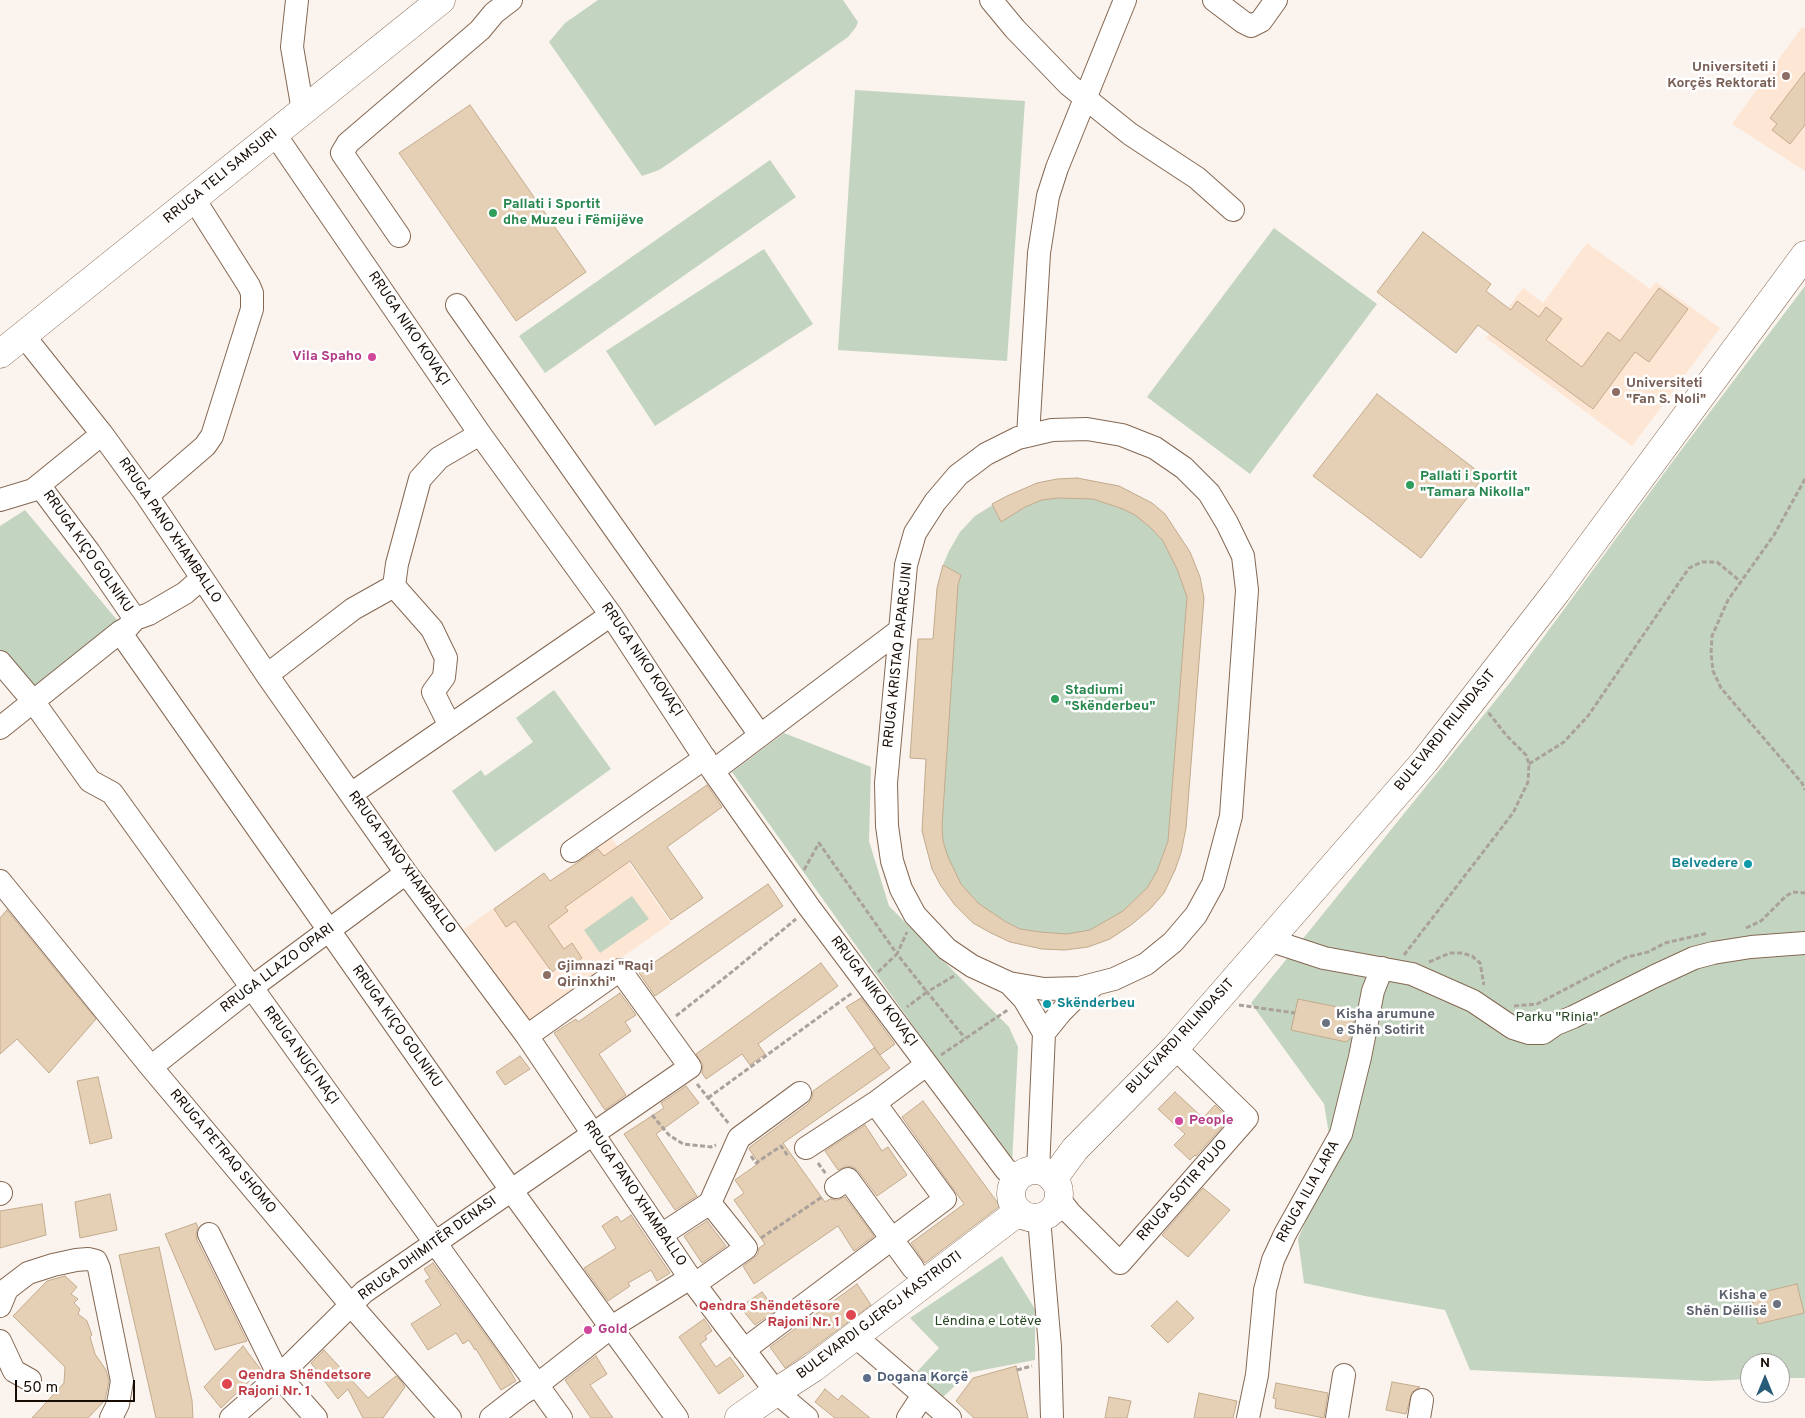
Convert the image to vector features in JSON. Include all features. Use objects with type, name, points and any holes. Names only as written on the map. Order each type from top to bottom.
[{"type":"main road","name":"RRUGA TELI SAMSURI","points":[[0,354],[441,0]]},
{"type":"main road","name":"BULEVARDI RILINDASIT","points":[[1029,1215],[1052,1212],[1042,1181],[1175,1048],[1425,761],[1557,591],[1805,255]]},
{"type":"main road","points":[[1029,1215],[1012,1198],[1012,1190],[1042,1181]]},
{"type":"main road","name":"BULEVARDI GJERGJ KASTRIOTI","points":[[739,1418],[1029,1215]]},
{"type":"street","points":[[296,0],[292,47],[303,111]]},
{"type":"street","points":[[399,236],[342,152],[348,144],[480,30],[494,13],[511,0]]},
{"type":"street","points":[[991,0],[1069,85],[1130,134],[1197,178],[1233,210]]},
{"type":"street","points":[[1028,436],[1039,252],[1048,196],[1057,168],[1124,0]]},
{"type":"street","points":[[1214,0],[1251,26],[1261,21],[1276,0]]},
{"type":"street","name":"RRUGA NIKO KOVAÇI","points":[[274,133],[480,434],[611,615],[709,764],[810,907],[926,1065],[1006,1170],[1042,1181],[1070,1213],[1120,1263]]},
{"type":"street","points":[[146,496],[206,446],[212,436],[252,309],[252,293],[249,286],[194,199]]},
{"type":"street","points":[[457,305],[760,735]]},
{"type":"street","name":"RRUGA PANO XHAMBALLO","points":[[24,336],[102,434],[146,496],[267,675],[406,873],[527,1036],[692,1281],[776,1392],[807,1418]]},
{"type":"street","name":"RRUGA KRISTAQ PAPARGJINI","points":[[1087,429],[1122,435],[1155,448],[1184,468],[1209,493],[1227,523],[1243,556],[1247,590],[1231,816],[1213,884],[1196,915],[1173,942],[1146,964],[1114,979],[1094,985],[1079,988],[1016,991],[947,950],[915,915],[901,889],[892,861],[887,826],[886,784],[900,630],[906,565],[915,533],[935,502],[958,475],[986,454],[1018,438],[1052,430],[1087,429]]},
{"type":"street","points":[[0,500],[33,490],[102,434]]},
{"type":"street","points":[[450,726],[433,692],[444,676],[446,658],[432,629],[394,586],[397,564],[420,479],[439,458],[480,434]]},
{"type":"street","name":"RRUGA KIÇO GOLNIKU","points":[[40,485],[89,552],[128,626],[330,931],[511,1190],[677,1418]]},
{"type":"street","points":[[0,728],[128,626],[185,593],[201,579]]},
{"type":"street","points":[[267,675],[353,609],[394,586]]},
{"type":"street","points":[[351,794],[611,615]]},
{"type":"street","points":[[572,851],[709,764],[760,735],[900,630]]},
{"type":"street","name":"RRUGA NUÇI NAÇI","points":[[0,662],[33,701],[90,781],[112,793],[561,1418]]},
{"type":"street","name":"RRUGA LLAZO OPARI","points":[[151,1066],[251,988],[406,873]]},
{"type":"street","name":"RRUGA PETRAQ SHOMO","points":[[0,881],[151,1066],[351,1305],[450,1418]]},
{"type":"street","points":[[1268,940],[1324,958],[1412,974],[1473,1001],[1513,1028],[1529,1033],[1543,1033],[1556,1024],[1694,958],[1751,947],[1805,943]]},
{"type":"street","name":"RRUGA ILIA LARA","points":[[1248,1418],[1257,1375],[1265,1290],[1273,1260],[1285,1234],[1341,1134],[1360,1058],[1373,991],[1382,968]]},
{"type":"street","points":[[527,1036],[620,970],[660,1028]]},
{"type":"street","name":"RRUGA KRISTAQ PAPARGJINI","points":[[1044,1033],[1075,998],[1094,985]]},
{"type":"street","points":[[1016,991],[1044,1033],[1042,1181]]},
{"type":"street","name":"RRUGA DHIMITËR DENASI","points":[[231,1418],[279,1376],[364,1292],[690,1067],[660,1028]]},
{"type":"street","name":"RRUGA SOTIR PUJO","points":[[1120,1263],[1247,1118],[1175,1048]]},
{"type":"street","points":[[806,1148],[875,1103],[926,1065]]},
{"type":"street","points":[[661,1235],[710,1203],[739,1138],[800,1093]]},
{"type":"street","points":[[744,1350],[946,1199],[875,1103]]},
{"type":"street","points":[[836,1187],[848,1179],[913,1268]]},
{"type":"street","points":[[491,1418],[610,1328],[746,1248],[710,1203]]},
{"type":"street","points":[[1029,1215],[1050,1347],[1052,1418]]},
{"type":"street","points":[[209,1234],[279,1376],[316,1418]]},
{"type":"street","points":[[0,1306],[8,1289],[28,1274],[76,1260],[88,1259],[96,1261],[100,1268],[122,1381],[118,1404],[111,1418]]},
{"type":"street","points":[[855,1336],[950,1418]]},
{"type":"street","points":[[0,1341],[14,1371],[30,1380]]},
{"type":"street","points":[[1337,1418],[1344,1375]]},
{"type":"street","points":[[908,1418],[923,1395]]},
{"type":"path","points":[[1805,478],[1774,535],[1728,600],[1712,636],[1711,653],[1713,671],[1721,688],[1805,790]]},
{"type":"path","points":[[1529,764],[1564,742],[1588,716],[1689,568],[1702,562],[1718,562],[1741,582]]},
{"type":"path","points":[[1407,960],[1401,958],[1513,813],[1528,782],[1529,764],[1526,755],[1506,735],[1475,696]]},
{"type":"path","points":[[795,886],[819,843],[897,954],[965,1038]]},
{"type":"path","points":[[1739,931],[1761,921],[1786,896],[1793,892],[1805,893]]},
{"type":"path","points":[[660,1028],[810,907]]},
{"type":"path","points":[[708,1098],[867,983],[897,954],[915,915]]},
{"type":"path","points":[[1509,1005],[1524,1006],[1537,1004],[1627,957],[1648,952],[1665,943],[1714,933]]},
{"type":"path","points":[[1427,963],[1450,953],[1462,953],[1472,956],[1480,962],[1486,988]]},
{"type":"path","points":[[893,1018],[927,992],[972,966]]},
{"type":"path","points":[[926,1065],[965,1038],[1016,991]]},
{"type":"path","points":[[1221,995],[1241,1007],[1295,1013]]},
{"type":"path","points":[[640,1102],[669,1135],[683,1144],[711,1147],[739,1138]]},
{"type":"path","points":[[746,1248],[836,1187],[806,1148]]},
{"type":"path","points":[[1017,1370],[1032,1366]]},
{"type":"shaded area","name":"Universiteti i Korçës Rektorati","points":[[1802,27],[1805,29],[1805,171],[1732,124]]},
{"type":"shaded area","name":"Universiteti \"Fan S. Noli\"","points":[[1587,243],[1650,289],[1656,282],[1720,328],[1632,446],[1486,338],[1523,288],[1543,303]]},
{"type":"shaded area","name":"Gjimnazi \"Raqi Qirinxhi\"","points":[[611,837],[671,923],[530,1021],[464,929],[544,873],[550,881]]},
{"type":"green space","points":[[598,0],[843,0],[858,22],[848,37],[671,162],[659,170],[642,176],[549,42],[565,23]]},
{"type":"green space","points":[[855,90],[1025,101],[1007,361],[838,350]]},
{"type":"green space","points":[[770,160],[796,197],[545,373],[519,336]]},
{"type":"green space","points":[[1274,228],[1377,304],[1250,474],[1147,397]]},
{"type":"green space","points":[[764,249],[813,324],[655,426],[606,351]]},
{"type":"green space","name":"Parku \"Rinia\"","points":[[1805,286],[1805,1378],[1790,1378],[1790,1353],[1740,1353],[1740,1379],[1708,1381],[1470,1370],[1445,1310],[1304,1283],[1298,1239],[1333,1158],[1324,1104],[1251,1003],[1512,680]]},
{"type":"green space","name":"Stadiumi \"Skënderbeu\"","points":[[1077,478],[1119,486],[1152,503],[1165,514],[1190,552],[1204,598],[1186,828],[1175,870],[1164,893],[1150,909],[1110,939],[1088,947],[1065,950],[1042,949],[1010,942],[973,923],[955,905],[941,886],[932,869],[922,831],[926,759],[910,758],[918,639],[933,639],[937,588],[943,565],[960,532],[975,516],[1007,496],[1037,483]]},
{"type":"green space","points":[[25,510],[117,620],[31,691],[0,654],[0,526]]},
{"type":"green space","points":[[554,690],[611,769],[495,852],[452,791],[481,770],[485,776],[533,742],[516,718]]},
{"type":"green space","points":[[784,733],[871,767],[869,841],[889,906],[1009,1027],[1018,1047],[1012,1164],[732,772]]},
{"type":"green space","points":[[632,896],[649,919],[600,953],[584,930]]},
{"type":"green space","name":"Lëndina e Lotëve","points":[[1002,1256],[1035,1309],[1035,1360],[968,1373],[940,1400],[914,1375],[939,1348],[910,1318]]},
{"type":"building","points":[[1805,72],[1805,125],[1790,144],[1772,130],[1777,124],[1770,118]]},
{"type":"building","name":"Pallati i Sportit dhe Muzeu i Fëmijëve","points":[[470,105],[586,272],[516,321],[399,153]]},
{"type":"building","points":[[1423,232],[1491,284],[1486,291],[1511,310],[1517,301],[1539,317],[1546,307],[1562,319],[1546,340],[1582,367],[1608,332],[1620,341],[1659,288],[1688,309],[1649,362],[1635,352],[1593,409],[1478,325],[1456,353],[1377,292]]},
{"type":"building","name":"Pallati i Sportit \"Tamara Nikolla\"","points":[[1377,394],[1484,476],[1421,558],[1313,476]]},
{"type":"building","points":[[1077,478],[1119,486],[1152,503],[1165,514],[1190,552],[1200,577],[1204,598],[1186,828],[1175,870],[1164,893],[1150,909],[1110,939],[1088,947],[1065,950],[1042,949],[1010,942],[973,923],[955,905],[941,886],[932,869],[922,831],[926,759],[910,758],[918,639],[933,639],[937,588],[943,565],[961,575],[958,585],[942,826],[943,841],[948,857],[961,884],[978,903],[1020,929],[1067,934],[1090,930],[1123,911],[1147,888],[1157,871],[1168,841],[1187,597],[1177,569],[1163,541],[1135,515],[1123,509],[1093,499],[1058,498],[1042,500],[1025,507],[1001,522],[992,504],[1037,483]]},
{"type":"building","points":[[707,785],[722,807],[667,847],[703,898],[671,920],[630,861],[565,907],[568,911],[548,926],[564,949],[572,943],[582,958],[569,968],[565,962],[552,972],[515,921],[506,927],[494,909],[544,873],[550,881],[598,849],[604,856]]},
{"type":"building","points":[[768,884],[783,906],[655,996],[639,973]]},
{"type":"building","points":[[7,910],[96,1019],[49,1073],[17,1039],[0,1054],[0,918]]},
{"type":"building","points":[[821,963],[838,986],[758,1044],[765,1054],[750,1065],[742,1054],[706,1079],[702,1073],[703,1065],[696,1054]]},
{"type":"building","points":[[620,993],[636,1015],[625,1022],[631,1031],[599,1054],[626,1095],[605,1110],[554,1033],[576,1019],[578,1022]]},
{"type":"building","points":[[861,998],[895,1044],[880,1055],[846,1007]]},
{"type":"building","name":"Kisha arumune e Shën Sotirit","points":[[1298,999],[1352,1010],[1355,1013],[1350,1039],[1346,1042],[1291,1030]]},
{"type":"building","points":[[874,1048],[890,1068],[783,1143],[825,1202],[830,1199],[837,1200],[845,1197],[874,1236],[854,1251],[838,1226],[754,1284],[743,1266],[758,1254],[759,1248],[765,1244],[734,1200],[744,1193],[735,1180],[759,1163],[749,1149],[750,1147],[808,1104],[812,1098],[813,1091]]},
{"type":"building","points":[[520,1056],[530,1069],[505,1085],[496,1072]]},
{"type":"building","points":[[98,1077],[112,1138],[90,1144],[77,1081]]},
{"type":"building","points":[[686,1086],[699,1103],[656,1134],[697,1196],[675,1210],[624,1134],[664,1108],[661,1103]]},
{"type":"building","points":[[1175,1092],[1203,1118],[1215,1105],[1229,1119],[1196,1156],[1190,1160],[1174,1145],[1185,1134],[1158,1109]]},
{"type":"building","points":[[923,1101],[1000,1206],[925,1263],[911,1243],[964,1204],[902,1117]]},
{"type":"building","points":[[865,1125],[882,1151],[888,1147],[907,1175],[877,1196],[858,1171],[853,1167],[847,1166],[838,1170],[825,1151]]},
{"type":"building","points":[[1203,1188],[1230,1210],[1188,1257],[1162,1235]]},
{"type":"building","points":[[110,1194],[117,1230],[80,1238],[75,1202]]},
{"type":"building","points":[[42,1204],[46,1235],[0,1248],[0,1211]]},
{"type":"building","points":[[631,1215],[670,1273],[657,1281],[651,1270],[628,1283],[630,1286],[608,1301],[584,1268],[616,1248],[602,1226],[617,1216],[621,1222]]},
{"type":"building","points":[[707,1221],[726,1246],[702,1263],[684,1236]]},
{"type":"building","points":[[196,1223],[198,1227],[197,1240],[247,1341],[215,1350],[165,1234]]},
{"type":"building","points":[[159,1247],[192,1400],[193,1418],[156,1418],[119,1255]]},
{"type":"building","points":[[433,1263],[505,1362],[516,1381],[501,1390],[469,1340],[463,1344],[456,1333],[428,1350],[411,1324],[441,1305],[425,1281],[430,1278],[424,1269]]},
{"type":"building","points":[[65,1276],[77,1287],[71,1294],[78,1299],[74,1303],[80,1309],[78,1314],[87,1321],[92,1335],[90,1337],[95,1354],[106,1370],[109,1381],[105,1400],[88,1418],[32,1418],[64,1383],[65,1367],[13,1316],[47,1281]]},
{"type":"building","points":[[857,1284],[871,1305],[785,1368],[770,1347]]},
{"type":"building","name":"Kisha e Shën Dëllisë","points":[[1797,1284],[1804,1313],[1758,1324],[1751,1295]]},
{"type":"building","points":[[762,1292],[776,1310],[755,1325],[740,1307]]},
{"type":"building","points":[[1177,1301],[1194,1318],[1168,1343],[1151,1326]]},
{"type":"building","points":[[704,1319],[712,1331],[705,1336],[707,1339],[700,1344],[716,1367],[730,1357],[744,1376],[719,1394],[679,1337]]},
{"type":"building","points":[[243,1346],[261,1370],[221,1408],[204,1387]]},
{"type":"building","points":[[324,1350],[368,1398],[396,1376],[401,1381],[405,1387],[383,1418],[363,1418],[348,1389],[338,1399],[311,1363]]},
{"type":"building","points":[[596,1356],[607,1374],[590,1385],[613,1418],[591,1418],[565,1380]]},
{"type":"building","points":[[1016,1366],[1028,1418],[974,1418],[956,1401],[973,1378]]},
{"type":"building","points":[[1392,1382],[1420,1387],[1412,1392],[1406,1414],[1386,1410]]},
{"type":"building","points":[[1276,1383],[1328,1393],[1324,1418],[1275,1408],[1276,1399],[1273,1398]]},
{"type":"building","points":[[825,1389],[838,1400],[842,1395],[870,1418],[835,1418],[815,1402]]},
{"type":"building","points":[[1199,1393],[1237,1401],[1233,1418],[1194,1418]]},
{"type":"building","points":[[1109,1397],[1131,1401],[1127,1418],[1105,1418]]},
{"type":"place","name":"Universiteti i Korçës Rektorati","points":[[1786,76]]},
{"type":"place","name":"Pallati i Sportit dhe Muzeu i Fëmijëve","points":[[493,213]]},
{"type":"place","name":"Vila Spaho","points":[[372,357]]},
{"type":"place","name":"Universiteti \"Fan S. Noli\"","points":[[1616,392]]},
{"type":"place","name":"Pallati i Sportit \"Tamara Nikolla\"","points":[[1410,485]]},
{"type":"place","name":"Stadiumi \"Skënderbeu\"","points":[[1055,699]]},
{"type":"place","name":"Belvedere","points":[[1748,864]]},
{"type":"place","name":"Gjimnazi \"Raqi Qirinxhi\"","points":[[547,975]]},
{"type":"place","name":"Skënderbeu","points":[[1047,1004]]},
{"type":"place","name":"Kisha arumune e Shën Sotirit","points":[[1326,1023]]},
{"type":"place","name":"People","points":[[1179,1121]]},
{"type":"place","name":"Kisha e Shën Dëllisë","points":[[1777,1304]]},
{"type":"place","name":"Qendra Shëndetësore Rajoni Nr. 1","points":[[851,1315]]},
{"type":"place","name":"Gold","points":[[588,1330]]},
{"type":"place","name":"Dogana Korçë","points":[[867,1378]]},
{"type":"place","name":"Qendra Shëndetsore Rajoni Nr. 1","points":[[227,1384]]}]
